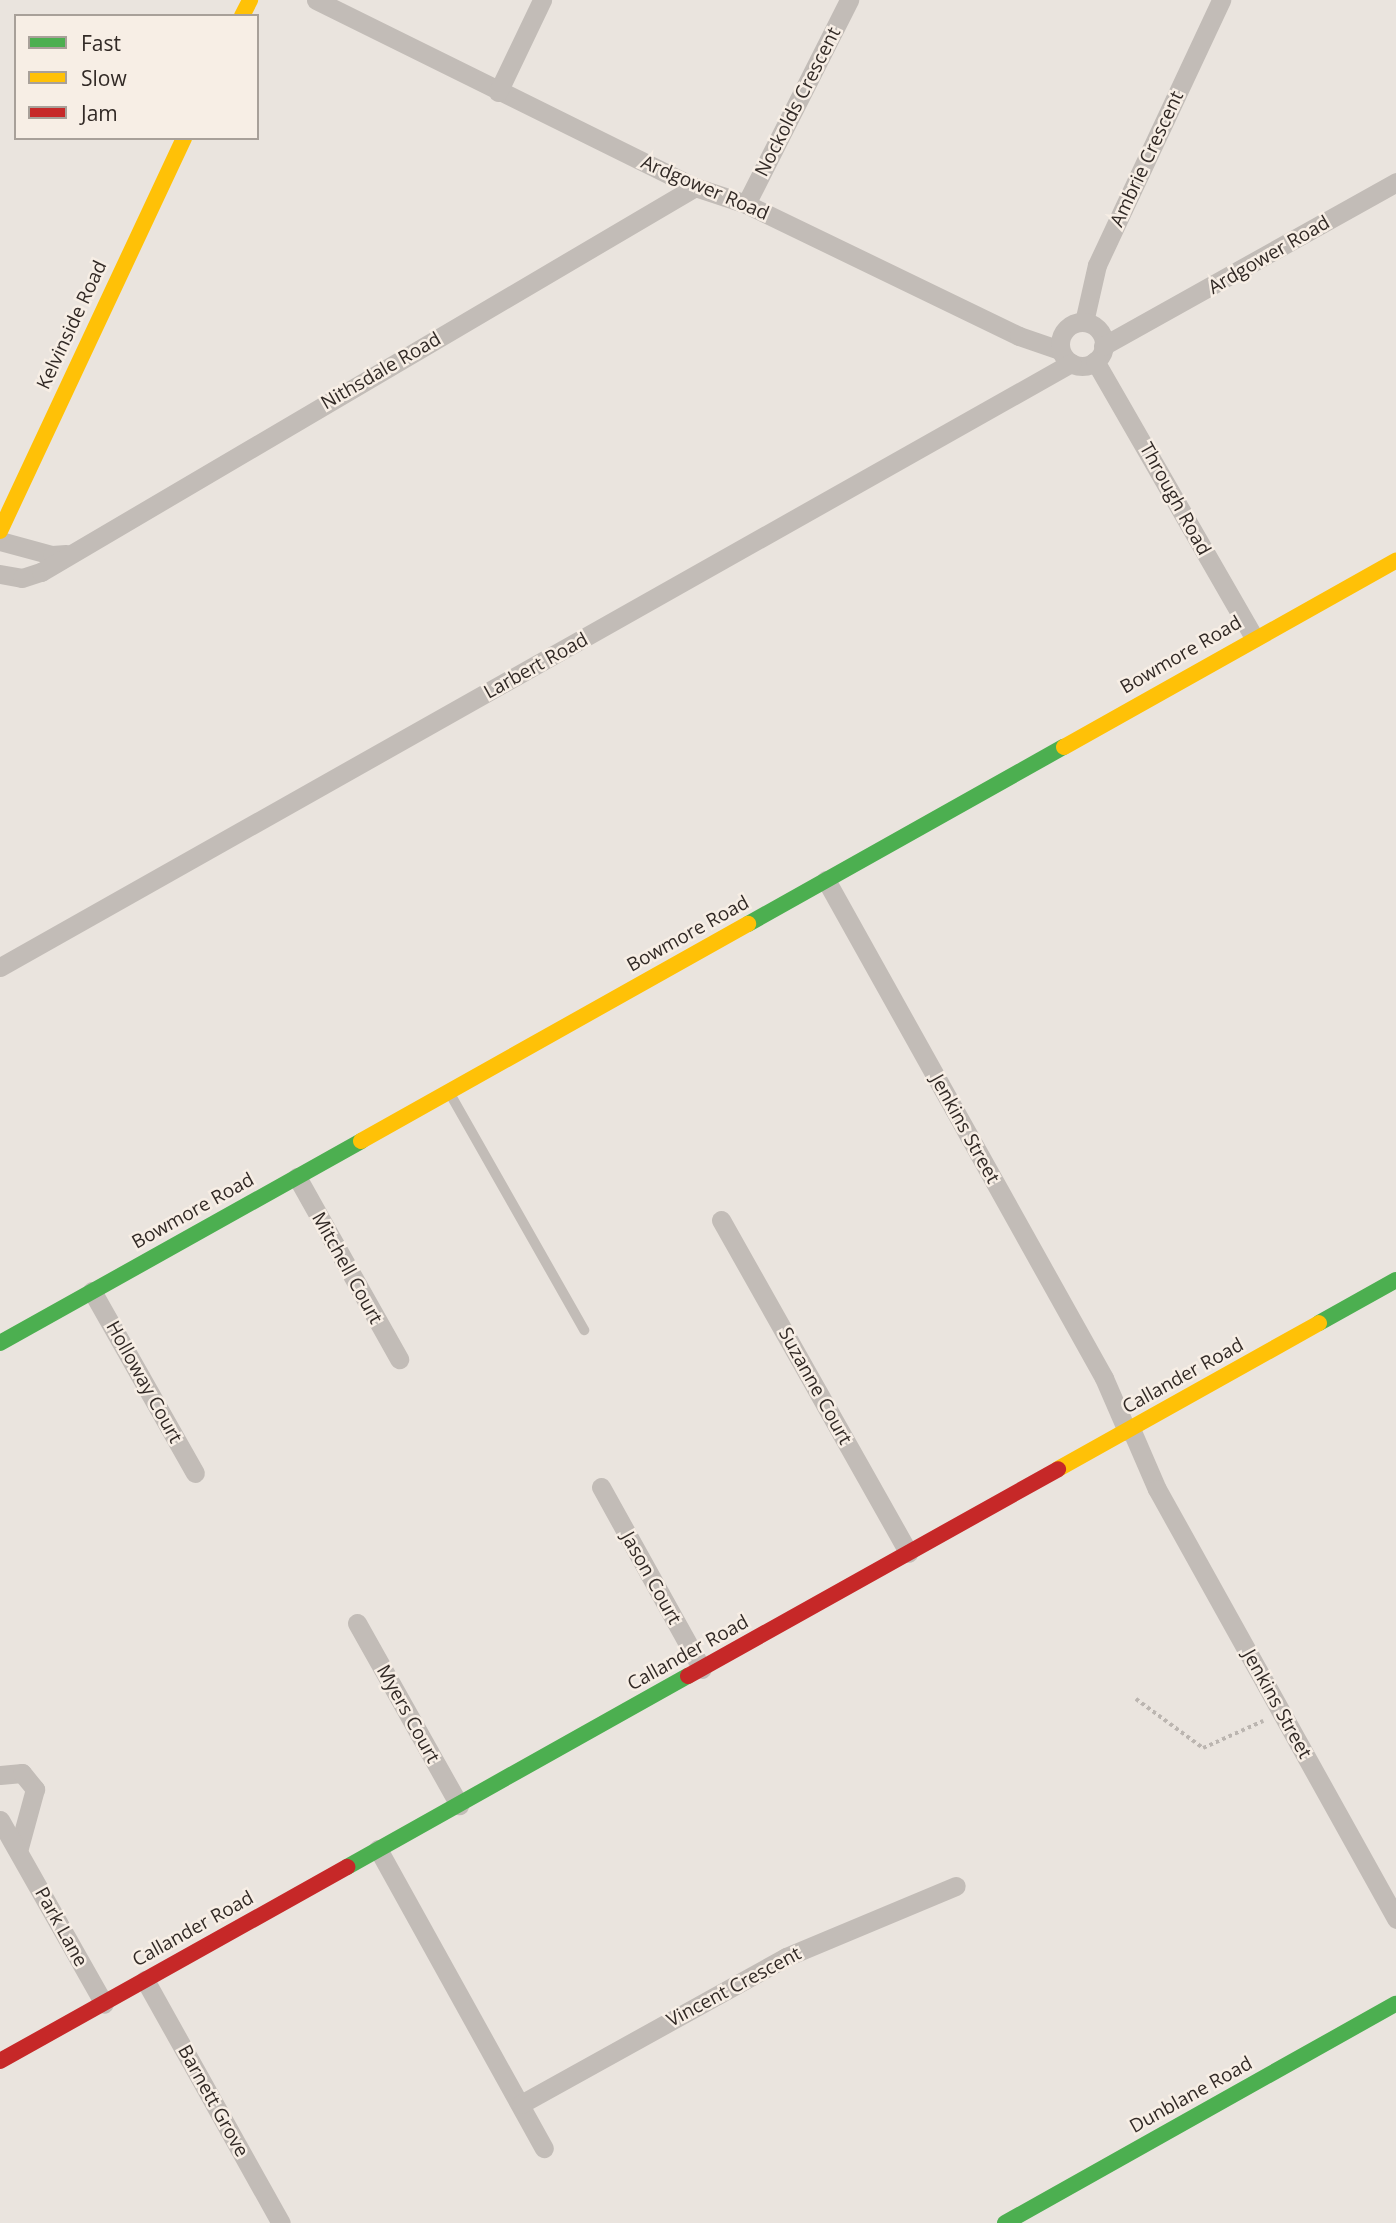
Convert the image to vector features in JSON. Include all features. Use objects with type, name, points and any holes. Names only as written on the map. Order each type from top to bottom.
[{"type":"street","name":"Ardgower Road","points":[[316,0],[695,187],[746,204],[1019,336],[1066,356]]},
{"type":"street","points":[[498,92],[542,0]]},
{"type":"street","name":"Nockolds Crescent","points":[[746,204],[849,0]]},
{"type":"street","name":"Ambrie Crescent","points":[[1084,322],[1097,265],[1222,0]]},
{"type":"street","name":"Kelvinside Road","points":[[0,531],[183,140]]},
{"type":"street","name":"Ardgower Road","points":[[1099,354],[1396,182]]},
{"type":"street","name":"Nithsdale Road","points":[[0,574],[32,576],[695,187]]},
{"type":"street","points":[[1084,322],[1096,328],[1099,354],[1083,366],[1066,356],[1065,330],[1084,322]]},
{"type":"street","name":"Through Road","points":[[1099,354],[1254,638]]},
{"type":"street","name":"Larbert Road","points":[[0,967],[1066,356]]},
{"type":"street","points":[[0,541],[52,555],[66,554]]},
{"type":"street","name":"Bowmore Road","points":[[0,1343],[1254,638],[1396,561]]},
{"type":"street","name":"Jenkins Street","points":[[826,880],[1104,1378],[1157,1489],[1396,1919]]},
{"type":"street","name":"Mitchell Court","points":[[296,1177],[398,1359]]},
{"type":"street","name":"Suzanne Court","points":[[722,1220],[909,1553]]},
{"type":"street","name":"Callander Road","points":[[0,2061],[1396,1280]]},
{"type":"street","name":"Holloway Court","points":[[92,1291],[195,1473]]},
{"type":"street","name":"Jason Court","points":[[601,1487],[702,1669]]},
{"type":"street","name":"Myers Court","points":[[357,1623],[459,1805]]},
{"type":"street","points":[[0,1775],[22,1773],[35,1789],[18,1851]]},
{"type":"street","name":"Park Lane","points":[[0,1820],[104,2004]]},
{"type":"street","points":[[378,1849],[544,2148]]},
{"type":"street","name":"Vincent Crescent","points":[[521,2104],[786,1957],[956,1886]]},
{"type":"street","name":"Barnett Grove","points":[[145,1980],[281,2223]]},
{"type":"street","name":"Dunblane Road","points":[[1005,2223],[1396,2004]]},
{"type":"lane","points":[[448,1092],[584,1330]]},
{"type":"path","points":[[1136,1699],[1203,1748],[1262,1718],[1266,1726],[1284,1716]]},
{"type":"traffic: fast","points":[[748,924],[1064,747]]},
{"type":"traffic: fast","points":[[0,1343],[361,1141]]},
{"type":"traffic: fast","points":[[1319,1323],[1396,1280]]},
{"type":"traffic: fast","points":[[347,1867],[688,1676]]},
{"type":"traffic: fast","points":[[1005,2223],[1396,2004]]},
{"type":"traffic: slow","points":[[243,14],[250,0]]},
{"type":"traffic: slow","points":[[0,531],[183,140]]},
{"type":"traffic: slow","points":[[1064,747],[1396,561]]},
{"type":"traffic: slow","points":[[361,1141],[748,924]]},
{"type":"traffic: slow","points":[[1058,1469],[1319,1323]]},
{"type":"traffic: jam","points":[[688,1676],[1058,1469]]},
{"type":"traffic: jam","points":[[0,2061],[347,1867]]}]
